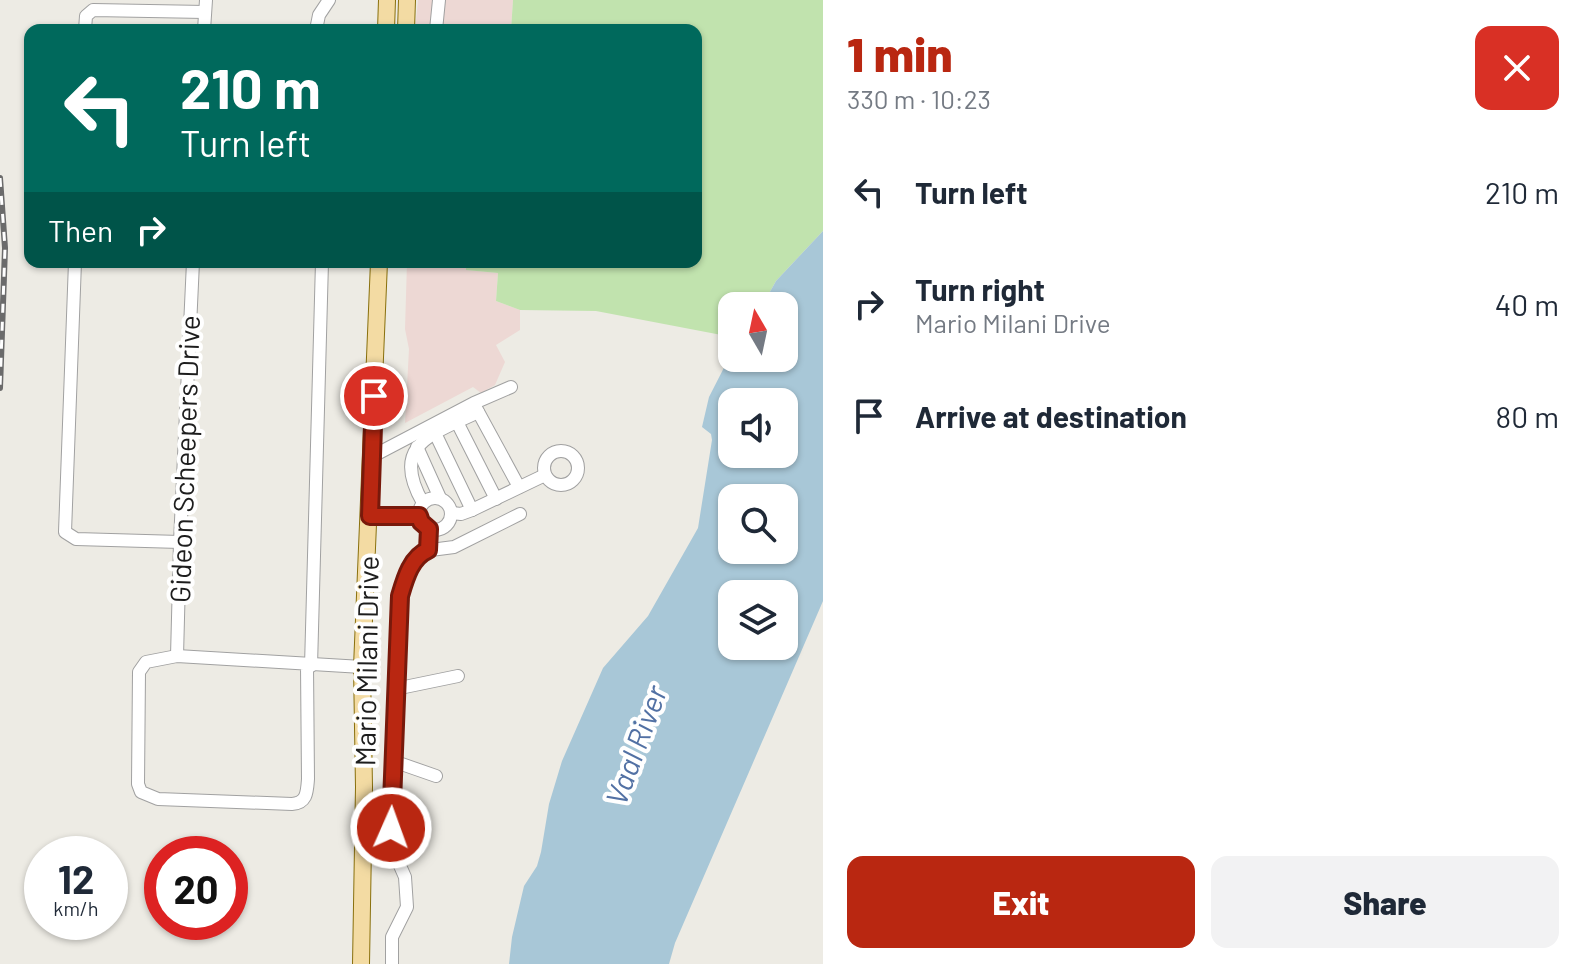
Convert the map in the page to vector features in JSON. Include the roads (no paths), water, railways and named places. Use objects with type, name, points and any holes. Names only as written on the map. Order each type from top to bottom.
[{"type":"main road","points":[[386,24],[387,0]]},
{"type":"main road","points":[[406,24],[407,0]]},
{"type":"main road","name":"Mario Milani Drive","points":[[361,964],[364,787],[362,667],[379,268]]},
{"type":"street","points":[[317,24],[329,0]]},
{"type":"street","points":[[437,24],[439,0]]},
{"type":"street","points":[[85,24],[86,16],[93,10],[205,6]]},
{"type":"street","points":[[75,268],[65,532],[76,539],[180,542]]},
{"type":"street","name":"Gideon Scheepers Drive","points":[[177,656],[193,268]]},
{"type":"street","points":[[322,268],[309,666],[308,779],[306,796],[303,801],[292,804],[155,799],[143,794],[138,784],[140,669],[144,663],[177,656],[309,666],[362,667]]},
{"type":"street","points":[[370,516],[421,510],[434,497],[449,504],[452,513],[449,524],[429,529],[421,522],[421,510],[411,474],[411,456],[435,433],[511,387]]},
{"type":"street","points":[[371,457],[476,408]]},
{"type":"street","points":[[476,408],[519,487]]},
{"type":"street","points":[[457,422],[496,499]]},
{"type":"street","points":[[435,433],[472,510]]},
{"type":"street","points":[[417,447],[440,498]]},
{"type":"street","points":[[452,513],[472,510],[545,475]]},
{"type":"street","points":[[392,964],[392,937],[407,907],[405,877],[393,842],[400,596],[419,554],[454,547],[520,514]]},
{"type":"street","points":[[428,550],[429,529]]},
{"type":"street","points":[[395,689],[458,676]]},
{"type":"street","points":[[393,761],[436,776]]},
{"type":"water","name":"Vaal River","points":[[823,231],[823,601],[798,659],[798,580],[718,580],[718,660],[797,660],[675,943],[669,964],[509,964],[524,886],[537,866],[549,804],[562,761],[603,668],[648,616],[698,528],[712,440],[711,434],[702,427],[709,397],[722,372],[798,372],[798,292],[770,292],[776,281]]},
{"type":"railway","points":[[0,178],[5,248],[0,388]]}]
